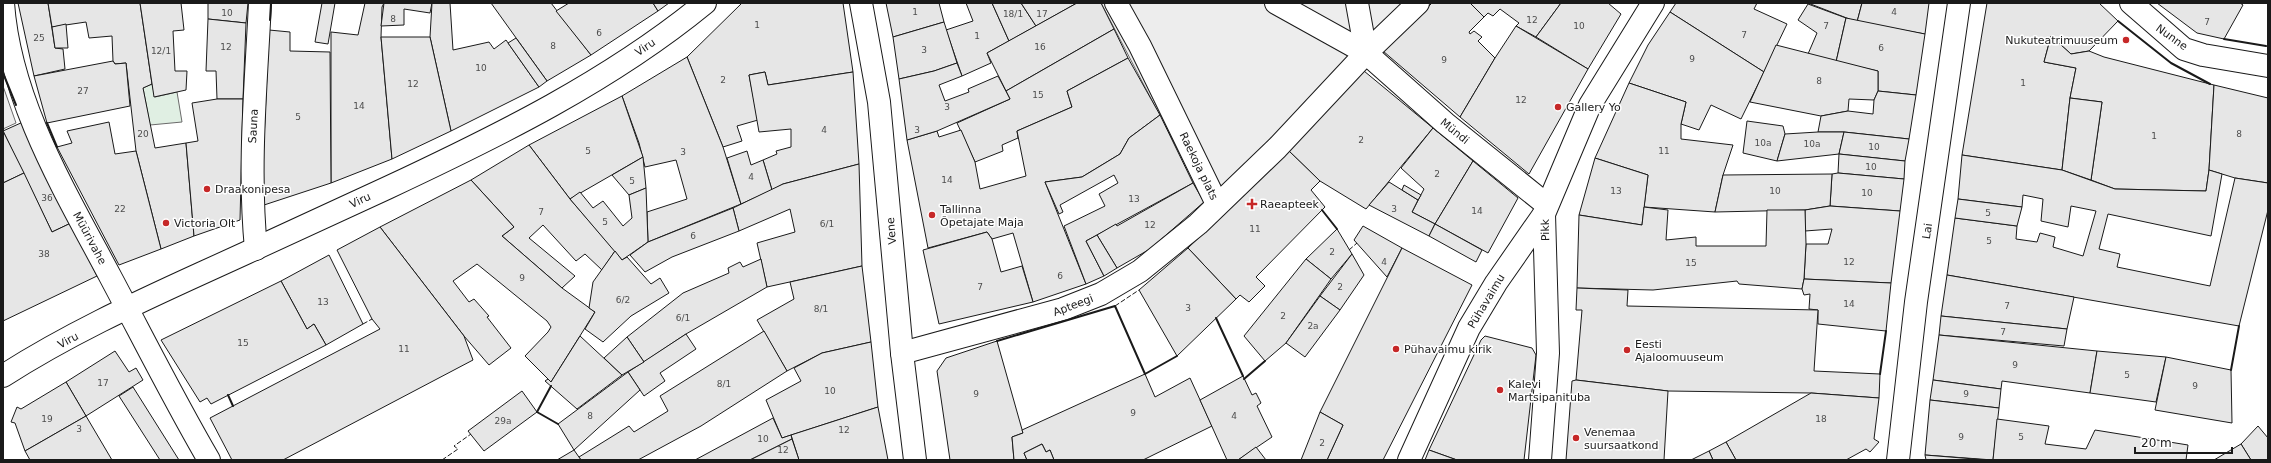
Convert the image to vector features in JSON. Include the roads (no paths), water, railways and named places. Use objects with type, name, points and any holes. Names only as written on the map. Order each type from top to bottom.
[{"type":"street","name":"Müürivahe","points":[[3,3],[7,42],[36,128],[68,197],[209,460]]},
{"type":"street","name":"Sauna","points":[[256,249],[252,210],[251,152],[260,3]]},
{"type":"street","name":"Viru","points":[[3,376],[22,364],[127,308],[457,155],[528,119],[679,25],[705,3]]},
{"type":"street","name":"Vene","points":[[861,3],[879,102],[902,353],[915,460]]},
{"type":"street","name":"Raekoja plats","points":[[1116,3],[1140,46],[1217,204],[1277,148],[1366,53],[1418,3]]},
{"type":"street","points":[[1276,3],[1366,53]]},
{"type":"street","points":[[1357,3],[1366,53]]},
{"type":"street","name":"Lai","points":[[1894,459],[1959,3]]},
{"type":"street","name":"Nunne","points":[[2131,3],[2184,49],[2204,55],[2268,66]]},
{"type":"street","name":"Pikk","points":[[1540,460],[1548,353],[1546,210],[1590,105],[1648,4]]},
{"type":"street","name":"Mündi","points":[[1366,53],[1546,210]]},
{"type":"street","name":"Apteegi","points":[[902,353],[1056,312],[1101,294],[1140,271],[1168,250],[1217,204]]},
{"type":"street","name":"Pühavaimu","points":[[1409,460],[1469,328],[1496,282],[1546,210]]},
{"type":"place","name":"Nukuteatrimuuseum","points":[[2126,40]]},
{"type":"place","name":"Gallery Yo","points":[[1558,107]]},
{"type":"place","name":"Draakonipesa","points":[[207,189]]},
{"type":"place","name":"Raeapteek","points":[[1252,204]]},
{"type":"place","name":"Tallinna Õpetajate Maja","points":[[932,215]]},
{"type":"place","name":"Victoria Olt","points":[[166,223]]},
{"type":"place","name":"Pühavaimu kirik","points":[[1396,349]]},
{"type":"place","name":"Eesti Ajaloomuuseum","points":[[1627,350]]},
{"type":"place","name":"Kalevi Martsipanituba","points":[[1500,390]]},
{"type":"place","name":"Venemaa suursaatkond","points":[[1576,438]]}]
